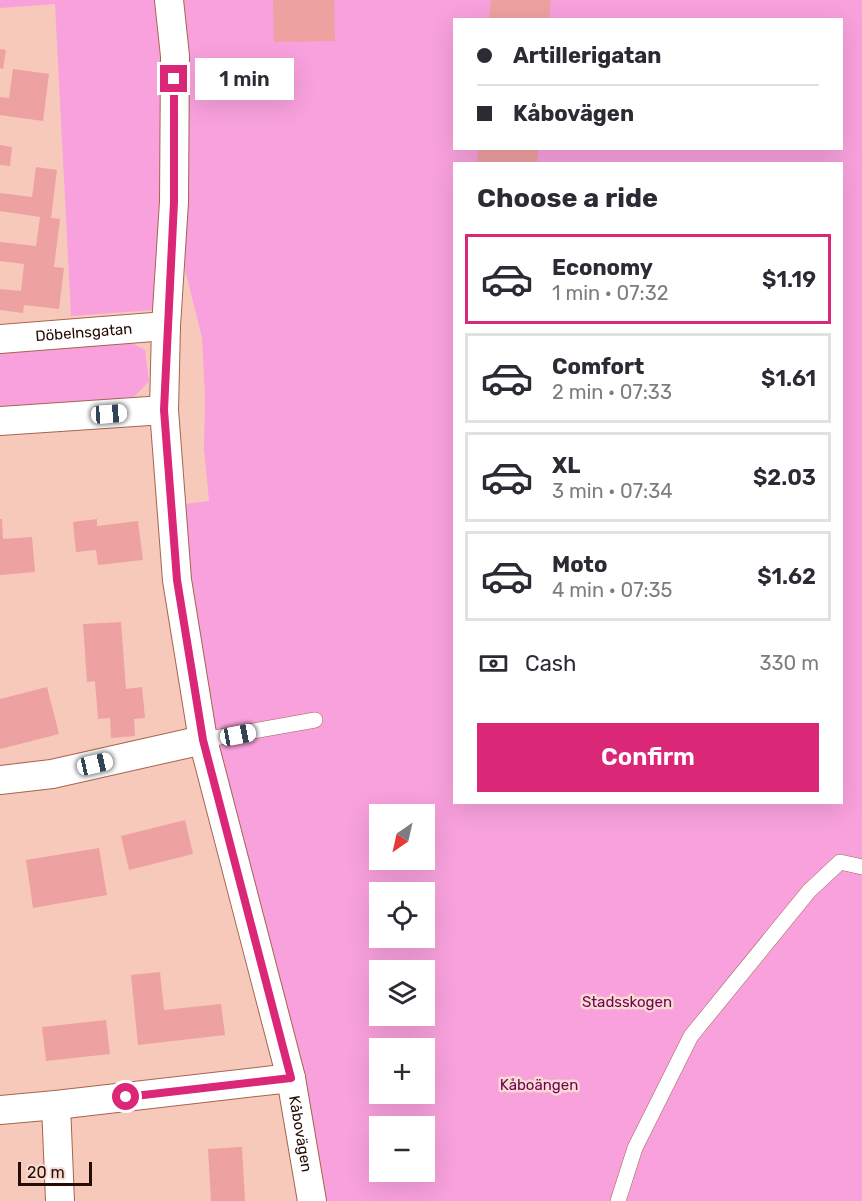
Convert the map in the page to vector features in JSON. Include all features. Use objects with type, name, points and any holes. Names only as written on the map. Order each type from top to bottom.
[{"type":"street","name":"Kåbovägen","points":[[169,0],[174,56],[174,202],[166,326],[164,410],[177,580],[203,740],[291,1078],[312,1201]]},
{"type":"street","name":"Döbelnsgatan","points":[[0,339],[166,326]]},
{"type":"street","points":[[0,421],[164,410]]},
{"type":"street","points":[[0,780],[52,774],[203,740]]},
{"type":"street","points":[[0,1110],[56,1106],[291,1078]]},
{"type":"street","points":[[56,1106],[60,1201]]},
{"type":"lane","points":[[203,740],[315,720]]},
{"type":"lane","points":[[618,1201],[635,1148],[691,1036],[808,891],[840,862],[862,867]]},
{"type":"green space","points":[[0,0],[169,0],[167,309],[71,316],[55,4],[0,8]]},
{"type":"green space","name":"Stadsskogen","points":[[184,0],[862,0],[862,1201],[326,1201],[316,1145],[215,736],[200,649],[186,504],[209,501],[204,449],[205,397],[202,338],[181,254]]},
{"type":"green space","points":[[126,340],[145,350],[149,381],[134,397],[0,407],[0,349]]},
{"type":"building","points":[[273,0],[334,0],[335,41],[274,42]]},
{"type":"building","points":[[491,0],[551,0],[549,18],[489,18]]},
{"type":"building","points":[[0,49],[6,50],[3,69],[0,68]]},
{"type":"building","points":[[13,69],[49,74],[43,121],[0,115],[0,97],[9,98]]},
{"type":"building","points":[[0,145],[12,147],[10,166],[0,165]]},
{"type":"building","points":[[478,150],[538,150],[537,162],[477,162]]},
{"type":"building","points":[[36,167],[57,170],[51,218],[60,219],[54,267],[64,268],[59,309],[24,305],[23,313],[0,310],[0,289],[21,291],[24,264],[0,261],[0,242],[36,246],[40,217],[0,211],[0,193],[32,197]]},
{"type":"building","points":[[0,519],[2,519],[3,539],[32,537],[35,572],[0,575]]},
{"type":"building","points":[[97,519],[97,526],[138,521],[143,560],[98,565],[96,550],[76,552],[73,522]]},
{"type":"building","points":[[121,622],[126,689],[142,687],[145,718],[134,719],[135,736],[111,738],[110,718],[98,719],[95,681],[87,682],[83,624]]},
{"type":"building","points":[[47,687],[59,734],[0,749],[0,699]]},
{"type":"building","points":[[185,820],[193,854],[129,870],[121,836]]},
{"type":"building","points":[[99,848],[107,895],[33,908],[26,860]]},
{"type":"building","points":[[160,972],[164,1010],[221,1004],[225,1035],[138,1045],[131,975]]},
{"type":"building","points":[[106,1020],[110,1054],[46,1061],[42,1027]]},
{"type":"building","points":[[242,1147],[245,1201],[211,1201],[208,1149]]},
{"type":"route","points":[[126,1097],[291,1078],[203,740],[177,580],[164,410],[166,326],[174,202],[174,79]]},
{"type":"park label","name":"Kåboängen","points":[[539,1085]]}]
